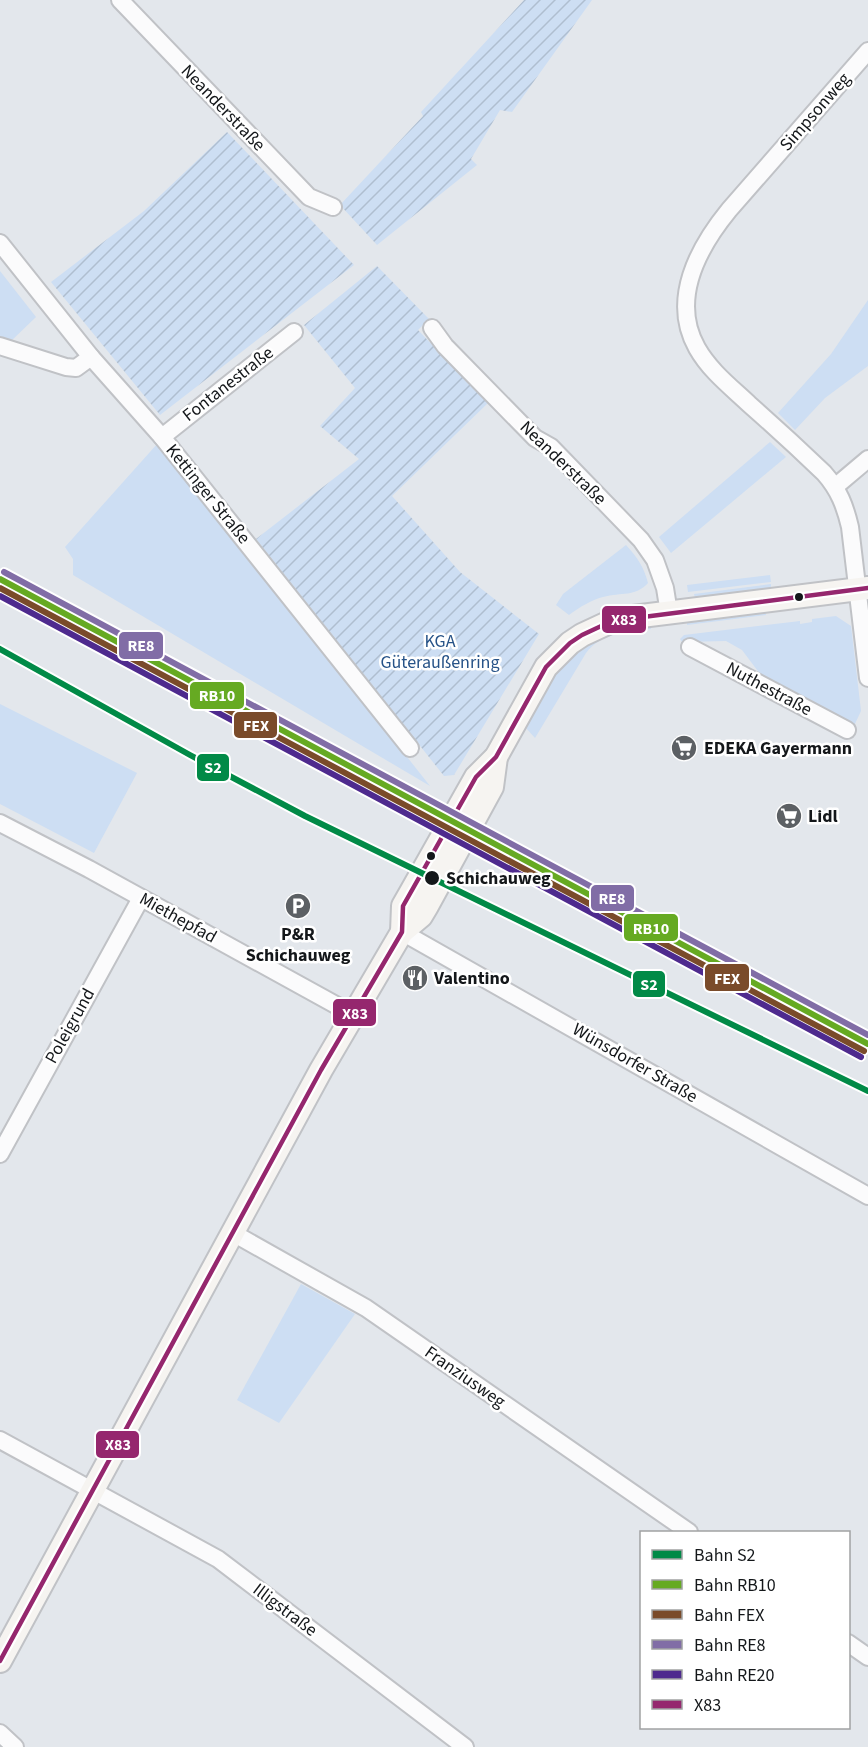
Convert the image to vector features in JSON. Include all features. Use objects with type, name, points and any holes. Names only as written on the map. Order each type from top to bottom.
[{"type":"street","name":"Neanderstraße","points":[[120,0],[309,197],[333,207]]},
{"type":"street","name":"Simpsonweg","points":[[863,588],[846,510],[836,486],[723,379],[704,358],[696,346],[686,310],[687,293],[696,261],[718,223],[868,51]]},
{"type":"street","name":"Kettinger Straße","points":[[0,243],[91,357],[162,437],[410,748]]},
{"type":"street","name":"Neanderstraße","points":[[432,328],[462,363],[536,438],[551,447],[641,540],[656,560],[660,570],[669,613]]},
{"type":"street","name":"Fontanestraße","points":[[162,437],[294,332]]},
{"type":"street","points":[[0,346],[66,367],[76,368],[91,357]]},
{"type":"street","points":[[836,486],[868,459]]},
{"type":"street","points":[[0,1661],[321,1070],[402,932],[421,916],[483,806],[492,787],[496,757],[546,667],[570,643],[612,621],[863,588],[868,678]]},
{"type":"street","name":"Nuthestraße","points":[[690,647],[847,730]]},
{"type":"street","name":"Miethepfad","points":[[0,823],[354,1015]]},
{"type":"street","name":"Poleigrund","points":[[0,1154],[141,898]]},
{"type":"street","name":"Wünsdorfer Straße","points":[[402,932],[868,1196]]},
{"type":"street","name":"Franziusweg","points":[[233,1233],[366,1308],[686,1531]]},
{"type":"street","name":"Illigstraße","points":[[0,1440],[218,1559],[465,1747]]},
{"type":"street","points":[[850,1644],[868,1657]]},
{"type":"street","points":[[0,1732],[15,1747]]},
{"type":"green space","points":[[524,0],[592,0],[512,112],[500,110],[471,159],[477,165],[377,245],[340,205],[423,116],[421,112]]},
{"type":"green space","points":[[227,132],[354,265],[160,415],[51,282],[144,211]]},
{"type":"green space","name":"KGA Güteraußenring","points":[[377,266],[429,319],[418,330],[488,403],[392,496],[460,572],[539,634],[454,775],[444,776],[256,539],[359,459],[320,426],[355,388],[304,325]]},
{"type":"green space","points":[[0,271],[36,317],[10,342],[0,338]]},
{"type":"green space","points":[[868,300],[868,366],[825,398],[795,430],[778,413],[831,354]]},
{"type":"green space","points":[[770,442],[786,457],[671,553],[659,537]]},
{"type":"green space","points":[[158,443],[430,786],[73,575],[73,559],[65,547]]},
{"type":"green space","points":[[626,545],[637,558],[648,583],[633,592],[599,598],[569,615],[556,605],[563,594]]},
{"type":"green space","points":[[770,575],[771,582],[688,592],[687,585]]},
{"type":"green space","points":[[771,584],[771,589],[695,598],[694,594]]},
{"type":"green space","points":[[765,611],[766,615],[687,625],[687,621]]},
{"type":"green space","points":[[836,616],[851,626],[861,711],[853,728],[766,682],[742,650],[726,641],[682,642],[680,639],[684,635],[800,621],[800,624],[812,622],[812,619]]},
{"type":"green space","points":[[651,625],[651,629],[616,634],[592,646],[535,738],[526,728],[551,682],[573,655],[602,636],[619,630]]},
{"type":"green space","points":[[0,704],[137,773],[94,853],[0,804]]},
{"type":"green space","points":[[301,1284],[355,1314],[279,1423],[237,1400]]},
{"type":"rail line","name":"RE8","points":[[4,572],[868,1035]]},
{"type":"rail line","name":"RB10","points":[[0,579],[868,1044]]},
{"type":"rail line","name":"FEX","points":[[0,588],[864,1051]]},
{"type":"rail line","name":"RE20","points":[[0,596],[861,1057]]},
{"type":"rail line","name":"S2","points":[[0,649],[305,816],[868,1091]]},
{"type":"transit line","name":"X83","points":[[0,1661],[321,1070],[402,932],[403,906],[476,777],[496,757],[546,667],[570,643],[612,621],[868,588]]},
{"type":"place","name":"EDEKA Gayermann","points":[[684,748]]},
{"type":"place","name":"Lidl","points":[[789,816]]},
{"type":"place","name":"Schichauweg","points":[[432,878]]},
{"type":"place","name":"P&R Schichauweg","points":[[298,906]]},
{"type":"place","name":"Valentino","points":[[415,978]]}]
